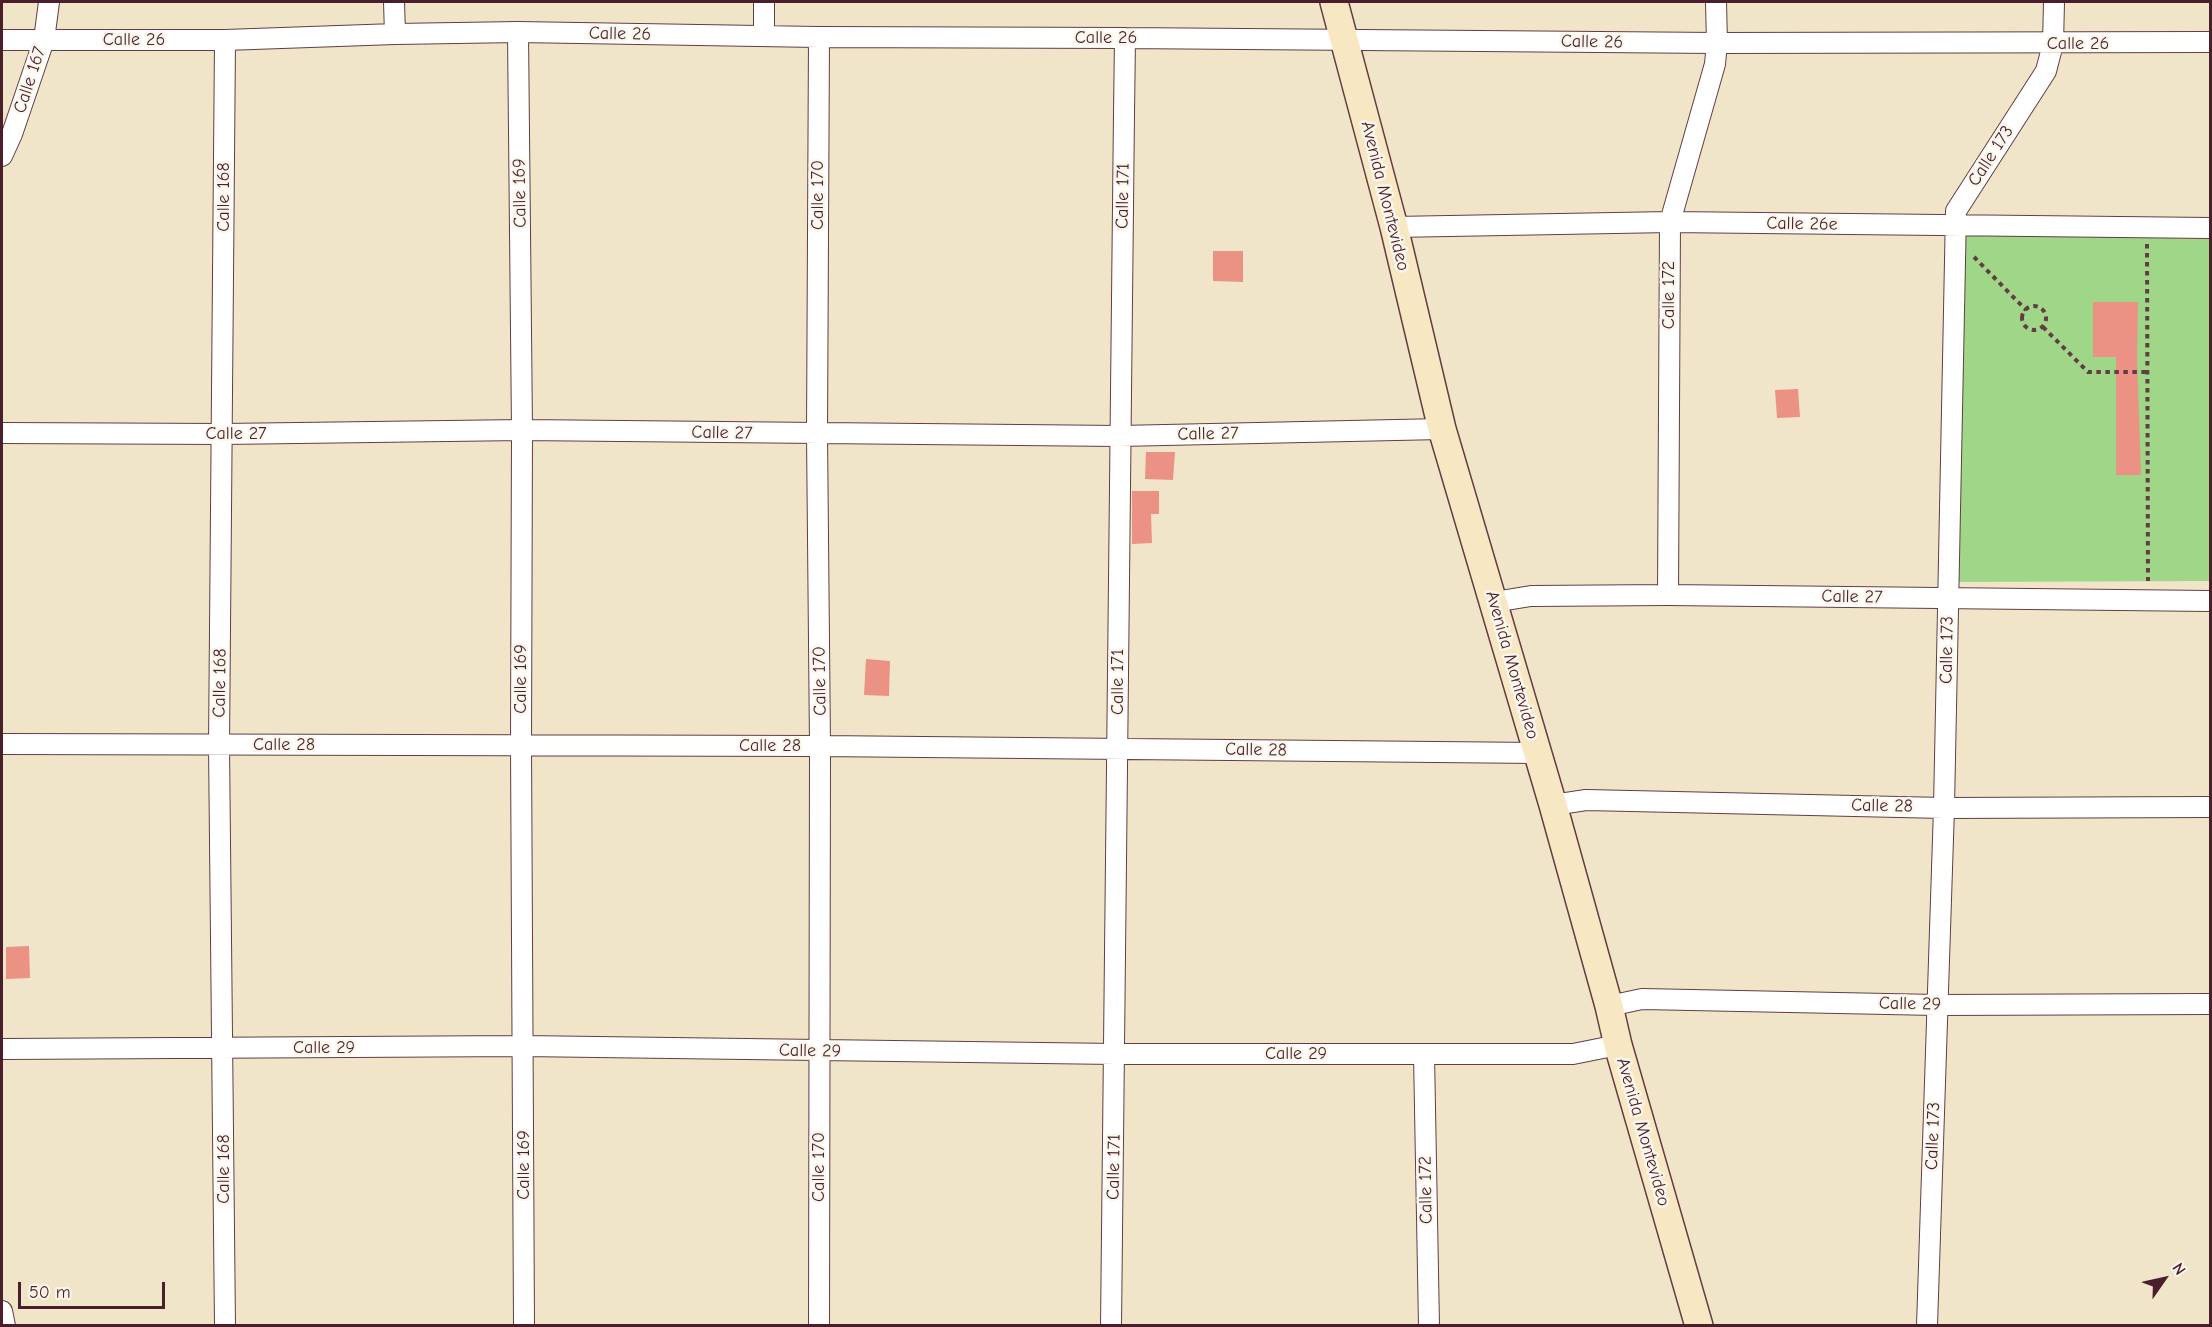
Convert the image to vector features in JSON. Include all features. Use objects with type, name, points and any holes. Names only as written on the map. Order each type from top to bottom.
[{"type":"main road","name":"Avenida Montevideo","points":[[1334,2],[1394,227],[1442,429],[1553,805],[1618,1045],[1699,1326]]},
{"type":"street","name":"Calle 167","points":[[2,156],[12,134],[44,40],[49,2]]},
{"type":"street","points":[[394,2],[395,34]]},
{"type":"street","points":[[764,2],[764,36]]},
{"type":"street","name":"Calle 172","points":[[1668,595],[1670,222],[1715,63],[1716,2]]},
{"type":"street","name":"Calle 173","points":[[1928,1326],[1936,1005],[1944,808],[1954,226],[1956,211],[2046,71],[2053,44],[2054,2]]},
{"type":"street","name":"Calle 26","points":[[2,40],[225,40],[518,32],[819,37],[1717,43],[2211,42]]},
{"type":"street","name":"Calle 169","points":[[518,32],[522,430],[524,1326]]},
{"type":"street","name":"Calle 170","points":[[819,37],[817,434],[820,746],[819,1326]]},
{"type":"street","name":"Calle 171","points":[[1111,1326],[1116,1054],[1119,436],[1125,38]]},
{"type":"street","name":"Calle 168","points":[[225,40],[219,745],[224,1048],[225,1326]]},
{"type":"street","name":"Calle 26e","points":[[1394,227],[1670,222],[2211,228]]},
{"type":"street","name":"Calle 27","points":[[2,433],[223,434],[522,430],[1119,436],[1442,429]]},
{"type":"street","name":"Calle 27","points":[[1494,602],[1531,596],[1668,595],[2211,601]]},
{"type":"street","name":"Calle 28","points":[[2,744],[820,746],[1538,753]]},
{"type":"street","name":"Calle 28","points":[[1553,805],[1586,800],[1944,808],[2211,807]]},
{"type":"street","name":"Calle 29","points":[[1609,1006],[1642,999],[1936,1005],[2211,1005]]},
{"type":"street","name":"Calle 29","points":[[2,1049],[523,1046],[1116,1054],[1573,1054],[1618,1045]]},
{"type":"street","name":"Calle 172","points":[[1424,1054],[1429,1326]]},
{"type":"street","points":[[2,1311],[5,1326]]},
{"type":"path","points":[[1954,226],[1977,261],[2026,310]]},
{"type":"path","points":[[2147,226],[2148,600]]},
{"type":"path","points":[[2034,306],[2042,310],[2046,318],[2043,327],[2034,330],[2025,327],[2022,318],[2026,310],[2034,306]]},
{"type":"path","points":[[2043,327],[2088,372],[2147,372]]},
{"type":"green space","points":[[1961,233],[2210,239],[2210,581],[1954,582]]},
{"type":"building","points":[[1213,251],[1243,251],[1243,282],[1213,281]]},
{"type":"building","points":[[2093,302],[2138,302],[2137,357],[2141,475],[2116,475],[2116,357],[2093,357]]},
{"type":"building","points":[[1798,389],[1800,417],[1777,418],[1775,390]]},
{"type":"building","points":[[1146,452],[1175,452],[1173,480],[1145,479]]},
{"type":"building","points":[[1132,491],[1159,491],[1159,514],[1151,514],[1152,543],[1132,544]]},
{"type":"building","points":[[866,659],[890,661],[889,696],[864,695]]},
{"type":"building","points":[[29,946],[30,978],[6,979],[6,947]]}]
